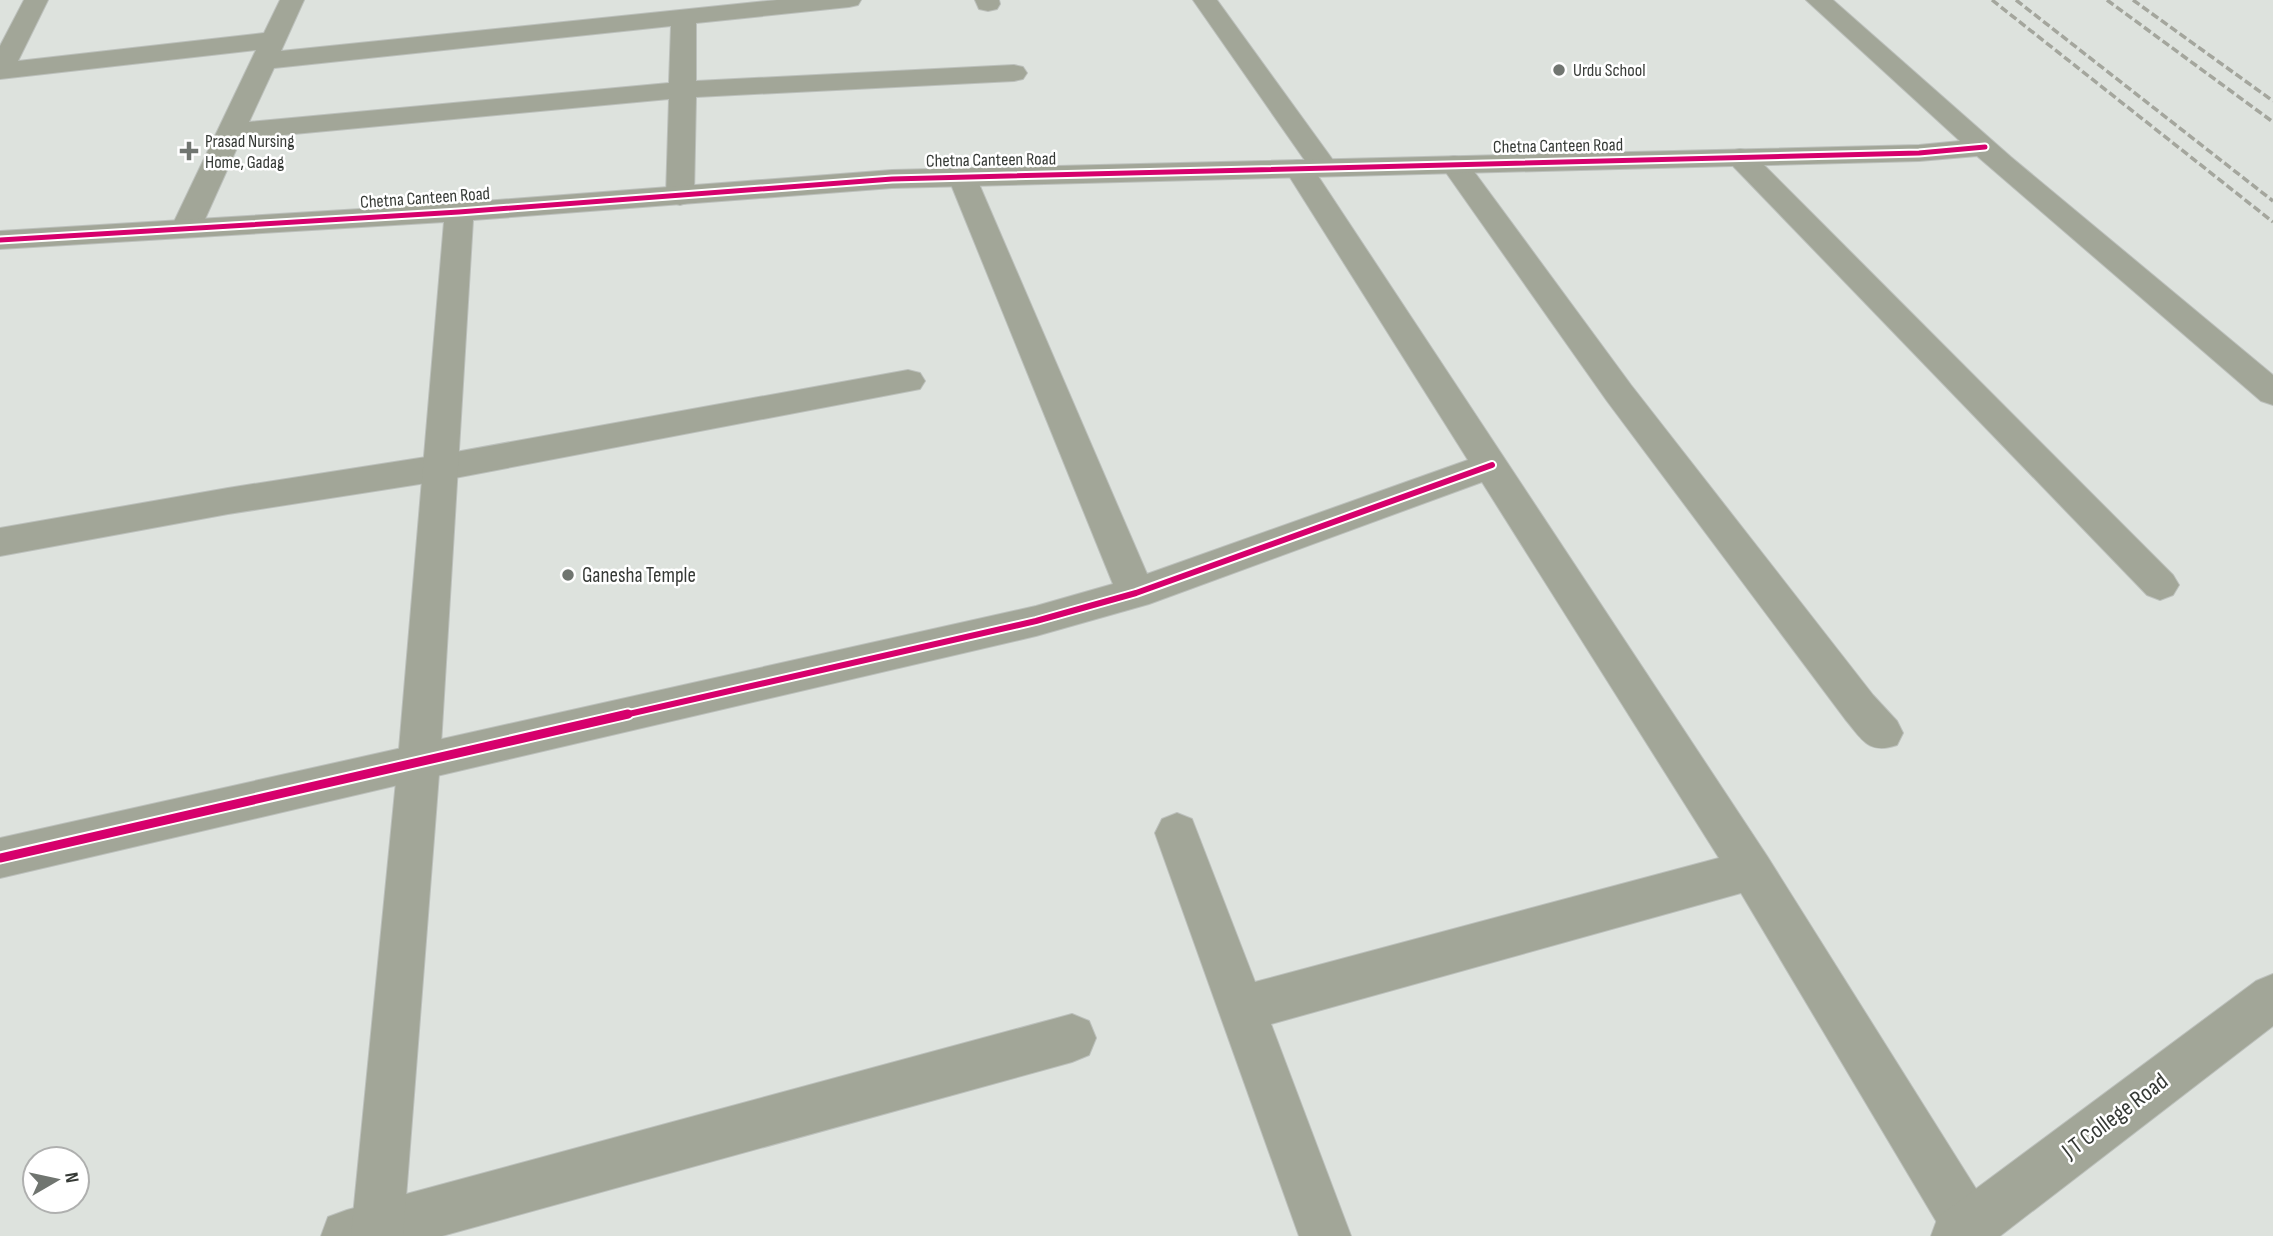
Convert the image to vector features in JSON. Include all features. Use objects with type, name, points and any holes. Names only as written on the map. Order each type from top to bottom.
[{"type":"street","points":[[0,71],[36,0]]},
{"type":"street","points":[[186,228],[233,132],[292,0]]},
{"type":"street","points":[[0,71],[684,17],[849,0]]},
{"type":"street","points":[[1205,0],[1311,168],[1492,466],[1751,870],[1963,1232]]},
{"type":"street","points":[[1818,0],[2273,393]]},
{"type":"street","points":[[680,196],[684,17]]},
{"type":"street","points":[[233,132],[683,90],[1014,73]]},
{"type":"street","name":"Chetna Canteen Road","points":[[0,240],[459,212],[892,179],[1919,153],[1985,147]]},
{"type":"street","points":[[1740,157],[2160,586]]},
{"type":"street","points":[[1454,164],[1619,393],[1859,707],[1882,733]]},
{"type":"street","points":[[962,177],[1136,593]]},
{"type":"street","points":[[459,212],[419,761],[367,1233],[1072,1038]]},
{"type":"street","points":[[0,542],[228,501],[439,468],[908,381]]},
{"type":"street","points":[[0,858],[1036,621],[1136,593],[1492,466]]},
{"type":"street","points":[[1177,833],[1325,1236]]},
{"type":"street","points":[[1241,1009],[1751,870]]},
{"type":"street","name":"J T College Road","points":[[1963,1232],[2273,997]]},
{"type":"railway","points":[[1992,0],[2273,222]]},
{"type":"railway","points":[[2016,0],[2273,201]]},
{"type":"railway","points":[[2107,0],[2273,122]]},
{"type":"railway","points":[[2133,0],[2273,101]]},
{"type":"cycle path","points":[[0,240],[459,212],[892,179],[1919,153],[1985,147]]},
{"type":"cycle path","points":[[0,858],[1036,621],[1136,593],[1492,465]]},
{"type":"place","name":"Urdu School","points":[[1559,70]]},
{"type":"place","name":"Prasad Nursing Home, Gadag","points":[[189,151]]},
{"type":"place","name":"Ganesha Temple","points":[[568,575]]}]
